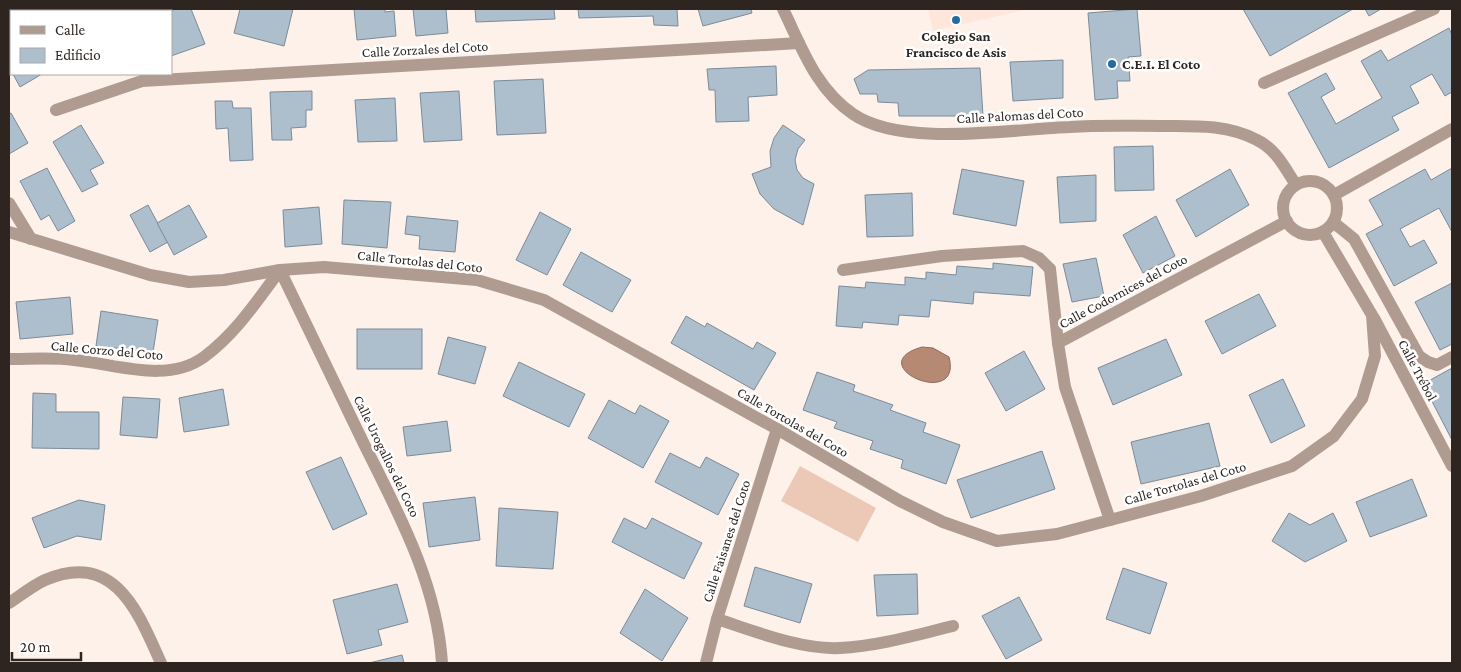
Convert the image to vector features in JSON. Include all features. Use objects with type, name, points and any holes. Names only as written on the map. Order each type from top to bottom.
[{"type":"street","name":"Calle Palomas del Coto","points":[[783,9],[820,84],[855,116],[879,126],[900,132],[941,133],[1072,127],[1184,126],[1230,129],[1259,140],[1278,156],[1296,185]]},
{"type":"street","points":[[1264,83],[1434,9]]},
{"type":"street","name":"Calle Zorzales del Coto","points":[[56,110],[142,81],[799,43]]},
{"type":"street","points":[[1334,195],[1452,129]]},
{"type":"street","points":[[1313,181],[1328,188],[1334,195],[1337,211],[1333,222],[1323,232],[1305,234],[1296,231],[1287,221],[1283,208],[1284,199],[1296,185],[1313,181]]},
{"type":"street","points":[[9,203],[31,239]]},
{"type":"street","name":"Calle Codornices del Coto","points":[[1110,520],[1065,387],[1058,343],[1287,221]]},
{"type":"street","points":[[1333,222],[1354,239],[1419,356],[1428,362],[1437,364],[1452,356]]},
{"type":"street","name":"Calle Tortolas del Coto","points":[[9,232],[150,275],[189,282],[224,280],[280,270],[324,267],[476,280],[544,300],[777,429],[900,501],[944,522],[997,540],[1056,534],[1201,496],[1292,466],[1334,436],[1362,399],[1375,356],[1372,315],[1323,232]]},
{"type":"street","points":[[843,270],[942,256],[1023,251],[1039,258],[1050,269],[1058,343]]},
{"type":"street","name":"Calle Corzo del Coto","points":[[9,359],[72,360],[156,372],[180,368],[203,358],[236,329],[280,270]]},
{"type":"street","name":"Calle Urogallos del Coto","points":[[280,270],[414,547],[432,599],[440,634],[442,663]]},
{"type":"street","name":"Calle Trébol","points":[[1372,315],[1452,466]]},
{"type":"street","name":"Calle Faisanes del Coto","points":[[706,663],[717,619],[777,429]]},
{"type":"street","points":[[9,603],[44,580],[68,574],[92,574],[114,583],[128,596],[161,663]]},
{"type":"street","points":[[717,619],[788,642],[838,648],[885,642],[953,626]]},
{"type":"shaded area","name":"Colegio San Francisco de Asis","points":[[928,9],[1029,9],[933,31]]},
{"type":"shaded area","points":[[922,347],[933,348],[949,357],[949,373],[942,381],[930,382],[917,379],[907,372],[902,364],[906,355]]},
{"type":"shaded area","points":[[800,466],[876,508],[858,542],[781,501]]},
{"type":"building","points":[[68,9],[101,10],[68,10]]},
{"type":"building","points":[[191,9],[205,44],[172,56],[172,10]]},
{"type":"building","points":[[240,9],[293,9],[284,46],[234,33]]},
{"type":"building","points":[[354,9],[385,9],[385,12],[394,11],[396,36],[357,40]]},
{"type":"building","points":[[413,9],[446,9],[448,33],[416,36]]},
{"type":"building","points":[[475,9],[554,9],[555,19],[476,22]]},
{"type":"building","points":[[578,9],[677,9],[678,26],[654,25],[653,16],[579,18]]},
{"type":"building","points":[[698,9],[751,9],[752,13],[703,26]]},
{"type":"building","points":[[1137,9],[1141,56],[1128,57],[1130,81],[1117,81],[1118,98],[1095,100],[1088,13]]},
{"type":"building","points":[[1243,9],[1353,9],[1270,56]]},
{"type":"building","points":[[1365,9],[1381,9],[1369,16]]},
{"type":"building","points":[[1449,28],[1452,35],[1452,92],[1445,96],[1432,74],[1410,86],[1419,103],[1392,117],[1399,130],[1329,168],[1288,93],[1326,73],[1335,89],[1321,97],[1336,124],[1382,98],[1361,61],[1381,50],[1388,61]]},
{"type":"building","points":[[10,43],[10,68],[9,66]]},
{"type":"building","points":[[1063,60],[1063,98],[1013,101],[1010,62]]},
{"type":"building","points":[[776,66],[777,95],[748,97],[749,121],[716,122],[715,90],[709,90],[707,69]]},
{"type":"building","points":[[980,68],[983,116],[899,116],[898,103],[878,102],[877,94],[860,94],[854,79],[868,70]]},
{"type":"building","points":[[14,75],[40,75],[20,87]]},
{"type":"building","points":[[543,79],[546,133],[497,135],[494,81]]},
{"type":"building","points":[[312,91],[312,110],[306,110],[306,127],[291,128],[292,140],[272,140],[270,92]]},
{"type":"building","points":[[459,91],[462,140],[424,142],[420,93]]},
{"type":"building","points":[[395,98],[397,141],[358,142],[355,100]]},
{"type":"building","points":[[215,101],[232,101],[233,108],[251,108],[253,160],[230,161],[228,128],[216,129]]},
{"type":"building","points":[[11,113],[28,143],[9,154],[9,114]]},
{"type":"building","points":[[81,125],[104,163],[90,170],[98,184],[82,192],[53,142]]},
{"type":"building","points":[[783,125],[805,140],[798,149],[795,160],[797,170],[803,178],[814,184],[803,225],[774,209],[760,194],[752,174],[771,167],[770,151],[774,138]]},
{"type":"building","points":[[1153,146],[1154,190],[1115,191],[1114,147]]},
{"type":"building","points":[[47,168],[75,221],[58,231],[49,215],[41,220],[20,181]]},
{"type":"building","points":[[1452,168],[1452,232],[1439,208],[1400,229],[1410,247],[1424,240],[1437,263],[1394,286],[1366,234],[1383,225],[1369,200],[1425,169],[1431,180]]},
{"type":"building","points":[[962,169],[1024,181],[1016,226],[953,214]]},
{"type":"building","points":[[1230,169],[1249,205],[1196,237],[1176,200]]},
{"type":"building","points":[[1096,175],[1096,221],[1060,223],[1057,177]]},
{"type":"building","points":[[912,193],[913,236],[867,237],[865,195]]},
{"type":"building","points":[[344,200],[391,202],[387,248],[342,244]]},
{"type":"building","points":[[148,205],[168,242],[150,252],[130,215]]},
{"type":"building","points":[[189,205],[207,237],[174,255],[157,223]]},
{"type":"building","points":[[319,207],[322,244],[285,247],[283,210]]},
{"type":"building","points":[[540,212],[571,229],[547,275],[516,260]]},
{"type":"building","points":[[407,216],[458,221],[455,252],[419,249],[420,236],[405,234]]},
{"type":"building","points":[[1156,216],[1175,256],[1143,273],[1123,235]]},
{"type":"building","points":[[581,252],[631,280],[612,312],[563,285]]},
{"type":"building","points":[[1096,258],[1104,296],[1072,302],[1063,264]]},
{"type":"building","points":[[993,263],[1033,267],[1030,296],[974,292],[973,304],[931,300],[929,317],[899,315],[898,325],[863,322],[862,328],[836,326],[839,286],[865,288],[866,282],[905,285],[905,277],[926,279],[926,272],[956,275],[957,266],[993,269]]},
{"type":"building","points":[[1452,283],[1452,344],[1440,350],[1415,302]]},
{"type":"building","points":[[1259,294],[1276,326],[1222,354],[1205,321]]},
{"type":"building","points":[[70,297],[73,334],[20,339],[16,302]]},
{"type":"building","points":[[101,311],[158,320],[153,352],[96,346]]},
{"type":"building","points":[[686,316],[705,327],[707,323],[753,349],[757,342],[776,353],[754,390],[671,343]]},
{"type":"building","points":[[357,329],[422,329],[422,369],[357,369]]},
{"type":"building","points":[[448,337],[486,347],[475,384],[438,374]]},
{"type":"building","points":[[1166,339],[1182,375],[1113,405],[1098,368]]},
{"type":"building","points":[[1024,351],[1045,389],[1006,411],[985,373]]},
{"type":"building","points":[[519,362],[585,394],[569,427],[503,396]]},
{"type":"building","points":[[1452,368],[1452,440],[1423,384]]},
{"type":"building","points":[[817,372],[855,385],[853,391],[893,405],[890,410],[926,423],[923,432],[960,445],[946,484],[901,468],[903,460],[870,449],[873,441],[834,428],[837,422],[803,410]]},
{"type":"building","points":[[1283,379],[1305,426],[1271,443],[1249,395]]},
{"type":"building","points":[[223,389],[229,425],[184,432],[179,398]]},
{"type":"building","points":[[33,393],[56,394],[56,412],[99,412],[99,449],[32,448]]},
{"type":"building","points":[[123,397],[160,399],[157,438],[120,435]]},
{"type":"building","points":[[609,400],[635,414],[640,405],[669,421],[643,468],[588,438]]},
{"type":"building","points":[[447,421],[451,451],[407,456],[403,427]]},
{"type":"building","points":[[1209,423],[1220,466],[1141,484],[1131,442]]},
{"type":"building","points":[[1042,451],[1055,489],[971,518],[957,480]]},
{"type":"building","points":[[670,453],[700,468],[706,457],[739,474],[718,515],[655,482]]},
{"type":"building","points":[[341,457],[367,514],[333,530],[306,472]]},
{"type":"building","points":[[1412,479],[1427,516],[1370,537],[1356,502]]},
{"type":"building","points":[[475,497],[480,540],[429,547],[423,503]]},
{"type":"building","points":[[79,500],[105,505],[101,540],[77,536],[44,548],[32,518]]},
{"type":"building","points":[[499,508],[558,512],[553,569],[496,566]]},
{"type":"building","points":[[1289,513],[1310,525],[1333,513],[1347,541],[1305,562],[1272,541]]},
{"type":"building","points":[[624,518],[646,529],[652,518],[702,543],[684,579],[612,542]]},
{"type":"building","points":[[755,567],[812,584],[800,623],[744,606]]},
{"type":"building","points":[[1123,568],[1167,583],[1150,634],[1106,619]]},
{"type":"building","points":[[917,574],[918,614],[877,616],[874,575]]},
{"type":"building","points":[[397,584],[408,622],[378,630],[382,645],[347,654],[333,600]]},
{"type":"building","points":[[645,589],[688,618],[662,661],[620,633]]},
{"type":"building","points":[[1019,597],[1042,640],[1006,659],[982,616]]},
{"type":"building","points":[[402,655],[404,663],[369,663]]},
{"type":"place","name":"Colegio San Francisco de Asis","points":[[956,20]]},
{"type":"place","name":"C.E.I. El Coto","points":[[1112,64]]}]
